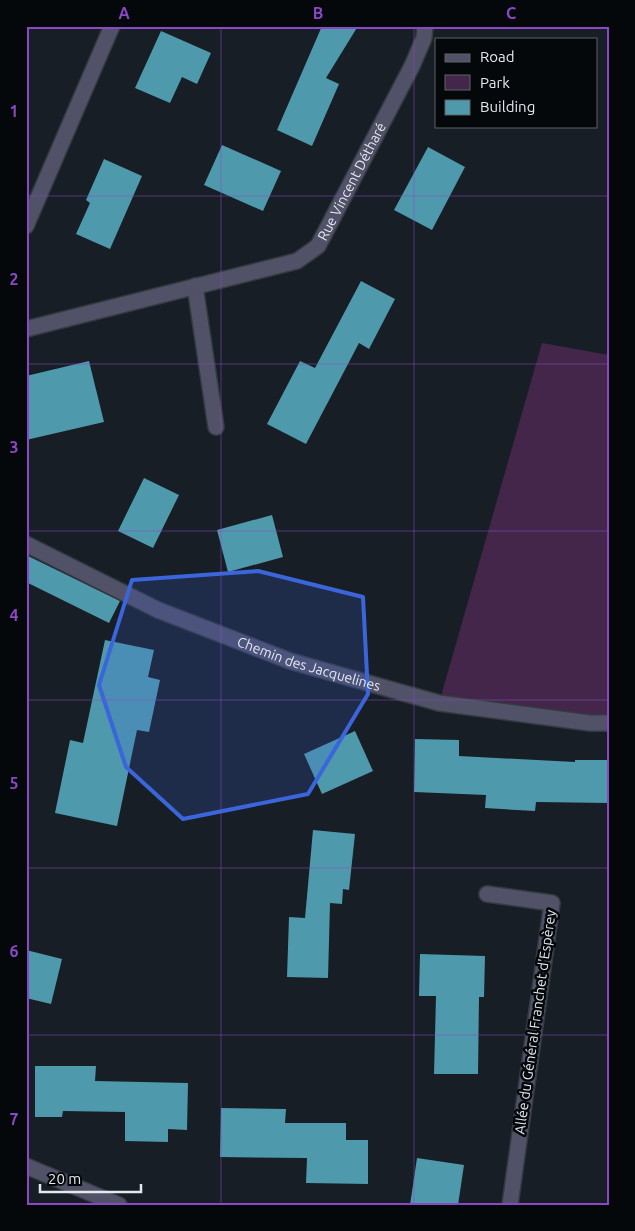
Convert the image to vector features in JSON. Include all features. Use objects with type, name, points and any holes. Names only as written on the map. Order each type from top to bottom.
[{"type":"street","points":[[26,226],[112,26]]},
{"type":"street","name":"Rue Vincent Détharé","points":[[26,329],[296,261],[318,246],[412,66],[424,38],[425,26]]},
{"type":"street","points":[[195,286],[216,427]]},
{"type":"street","name":"Chemin des Jacquelines","points":[[26,544],[158,610],[290,661],[439,703],[590,724],[609,722]]},
{"type":"street","name":"Allée du Général Franchet d'Espèrey","points":[[487,894],[552,903],[510,1205]]},
{"type":"street","points":[[26,1166],[119,1205]]},
{"type":"highlighted area","points":[[258,571],[363,597],[368,694],[308,794],[183,819],[126,767],[99,685],[132,580]]},
{"type":"green space","points":[[542,343],[609,355],[609,723],[439,703]]},
{"type":"building","points":[[322,26],[358,26],[326,78],[339,84],[312,146],[277,130]]},
{"type":"building","points":[[161,31],[211,53],[197,84],[182,77],[170,103],[135,88]]},
{"type":"building","points":[[222,145],[281,171],[263,211],[204,185]]},
{"type":"building","points":[[428,147],[465,167],[432,230],[394,210]]},
{"type":"building","points":[[104,159],[142,176],[110,249],[76,234],[90,203],[86,200]]},
{"type":"building","points":[[361,281],[395,299],[369,349],[359,343],[306,444],[267,424],[300,361],[315,368]]},
{"type":"building","points":[[89,361],[104,422],[26,440],[26,376]]},
{"type":"building","points":[[144,478],[179,495],[153,548],[118,531]]},
{"type":"building","points":[[272,515],[283,557],[228,572],[217,530]]},
{"type":"building","points":[[26,555],[120,601],[109,623],[26,582]]},
{"type":"building","points":[[105,640],[154,650],[148,677],[160,680],[149,732],[137,730],[117,826],[55,813],[70,740],[83,743]]},
{"type":"building","points":[[355,731],[373,771],[322,794],[304,754]]},
{"type":"building","points":[[415,739],[459,740],[459,756],[575,762],[575,760],[609,760],[609,803],[536,802],[535,811],[485,808],[486,795],[414,792]]},
{"type":"building","points":[[313,830],[355,834],[349,890],[343,889],[342,904],[330,903],[328,978],[287,977],[289,917],[305,918]]},
{"type":"building","points":[[26,950],[62,959],[51,1004],[26,998]]},
{"type":"building","points":[[420,954],[485,956],[484,997],[479,997],[478,1074],[434,1074],[436,996],[419,996]]},
{"type":"building","points":[[35,1066],[96,1066],[95,1081],[188,1083],[187,1130],[168,1129],[168,1142],[125,1141],[125,1112],[63,1111],[62,1117],[35,1117]]},
{"type":"building","points":[[221,1108],[286,1109],[285,1123],[346,1123],[346,1140],[368,1140],[368,1184],[306,1183],[307,1158],[220,1157]]},
{"type":"building","points":[[417,1158],[464,1165],[458,1205],[410,1205]]}]
